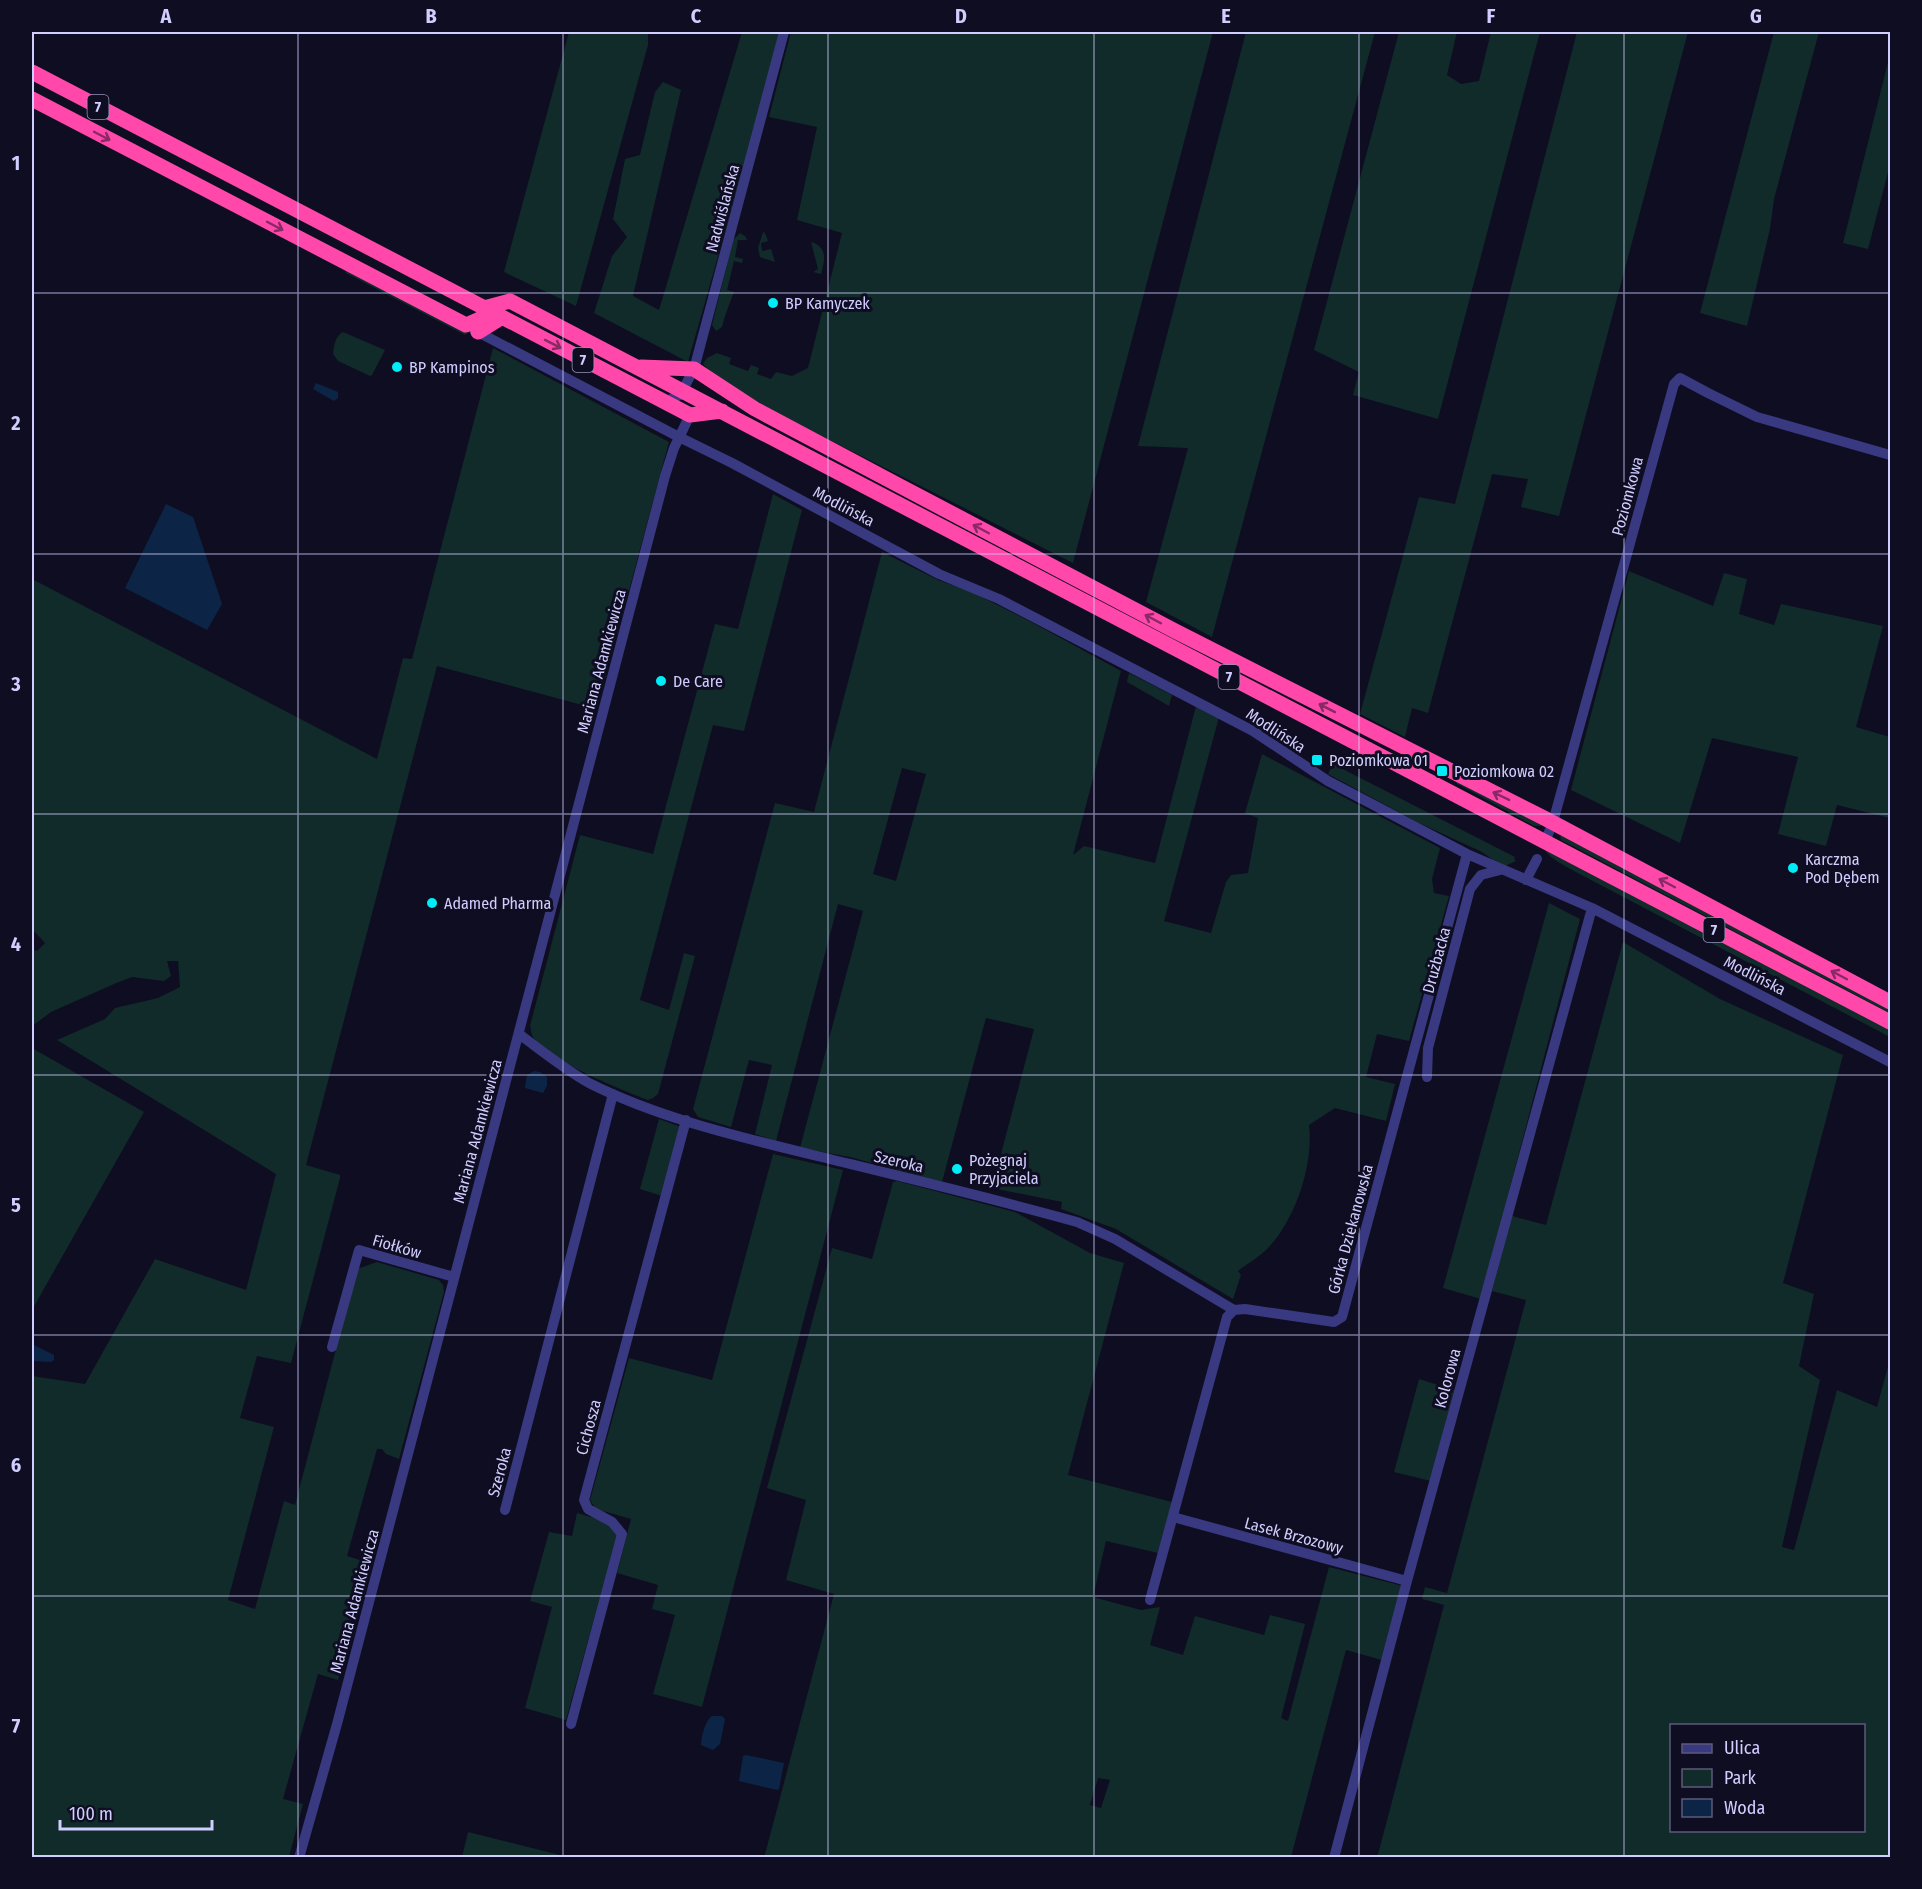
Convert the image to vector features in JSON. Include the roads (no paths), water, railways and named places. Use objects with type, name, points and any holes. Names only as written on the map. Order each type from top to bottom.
[{"type":"highway","name":"7","points":[[32,72],[690,415]]},
{"type":"highway","points":[[32,99],[472,329],[493,313]]},
{"type":"highway","points":[[326,226],[336,258]]},
{"type":"highway","name":"7","points":[[493,313],[510,301],[1890,1022]]},
{"type":"highway","points":[[637,367],[694,369],[755,409],[900,486],[1175,631],[1553,822],[1890,1002]]},
{"type":"highway","points":[[690,415],[722,411]]},
{"type":"street","name":"Nadwiślańska","points":[[683,391],[694,369],[784,32]]},
{"type":"street","name":"Modlińska","points":[[472,329],[732,463],[939,574],[999,599],[1244,725],[1328,781],[1467,854],[1592,908],[1890,1062]]},
{"type":"street","name":"Poziomkowa","points":[[1545,842],[1553,822],[1674,384],[1680,378],[1758,417],[1890,455]]},
{"type":"street","points":[[664,402],[676,398],[683,391]]},
{"type":"street","name":"Mariana Adamkiewicza","points":[[299,1857],[337,1724],[665,476],[679,437],[690,415]]},
{"type":"street","name":"Górka Dziekanowska","points":[[1234,1310],[1245,1309],[1334,1322],[1342,1317],[1467,854]]},
{"type":"street","points":[[1526,880],[1537,859]]},
{"type":"street","name":"Drużbacka","points":[[1427,1077],[1428,1048],[1470,889],[1481,875],[1500,870]]},
{"type":"street","name":"Kolorowa","points":[[1334,1857],[1407,1581],[1592,908]]},
{"type":"street","name":"Szeroka","points":[[519,1034],[570,1072],[613,1094],[686,1120],[774,1146],[1077,1222],[1115,1239],[1234,1310]]},
{"type":"street","name":"Szeroka","points":[[505,1510],[613,1094]]},
{"type":"street","name":"Cichosza","points":[[571,1724],[622,1534],[612,1522],[588,1509],[584,1500],[686,1120]]},
{"type":"street","name":"Fiołków","points":[[332,1347],[359,1250],[454,1277]]},
{"type":"street","points":[[1150,1600],[1223,1329],[1227,1317],[1234,1310]]},
{"type":"street","name":"Lasek Brzozowy","points":[[1173,1517],[1407,1581]]},
{"type":"water","points":[[316,383],[338,392],[338,398],[334,401],[313,389]]},
{"type":"water","points":[[166,504],[193,517],[222,604],[207,630],[125,588]]},
{"type":"water","points":[[534,1071],[547,1077],[547,1086],[543,1093],[525,1088],[527,1075]]},
{"type":"water","points":[[32,1344],[54,1355],[54,1360],[51,1362],[32,1361]]},
{"type":"water","points":[[712,1716],[722,1716],[725,1719],[720,1744],[713,1750],[701,1745],[704,1729]]},
{"type":"water","points":[[743,1756],[784,1763],[779,1789],[739,1781]]},
{"type":"place","name":"BP Kamyczek","points":[[773,303]]},
{"type":"place","name":"BP Kampinos","points":[[397,367]]},
{"type":"place","name":"De Care","points":[[661,681]]},
{"type":"place","name":"Poziomkowa 01","points":[[1317,760]]},
{"type":"place","name":"Poziomkowa 02","points":[[1442,771]]},
{"type":"place","name":"Karczma Pod Dębem","points":[[1793,868]]},
{"type":"place","name":"Adamed Pharma","points":[[432,903]]},
{"type":"place","name":"Pożegnaj Przyjaciela","points":[[957,1169]]}]
